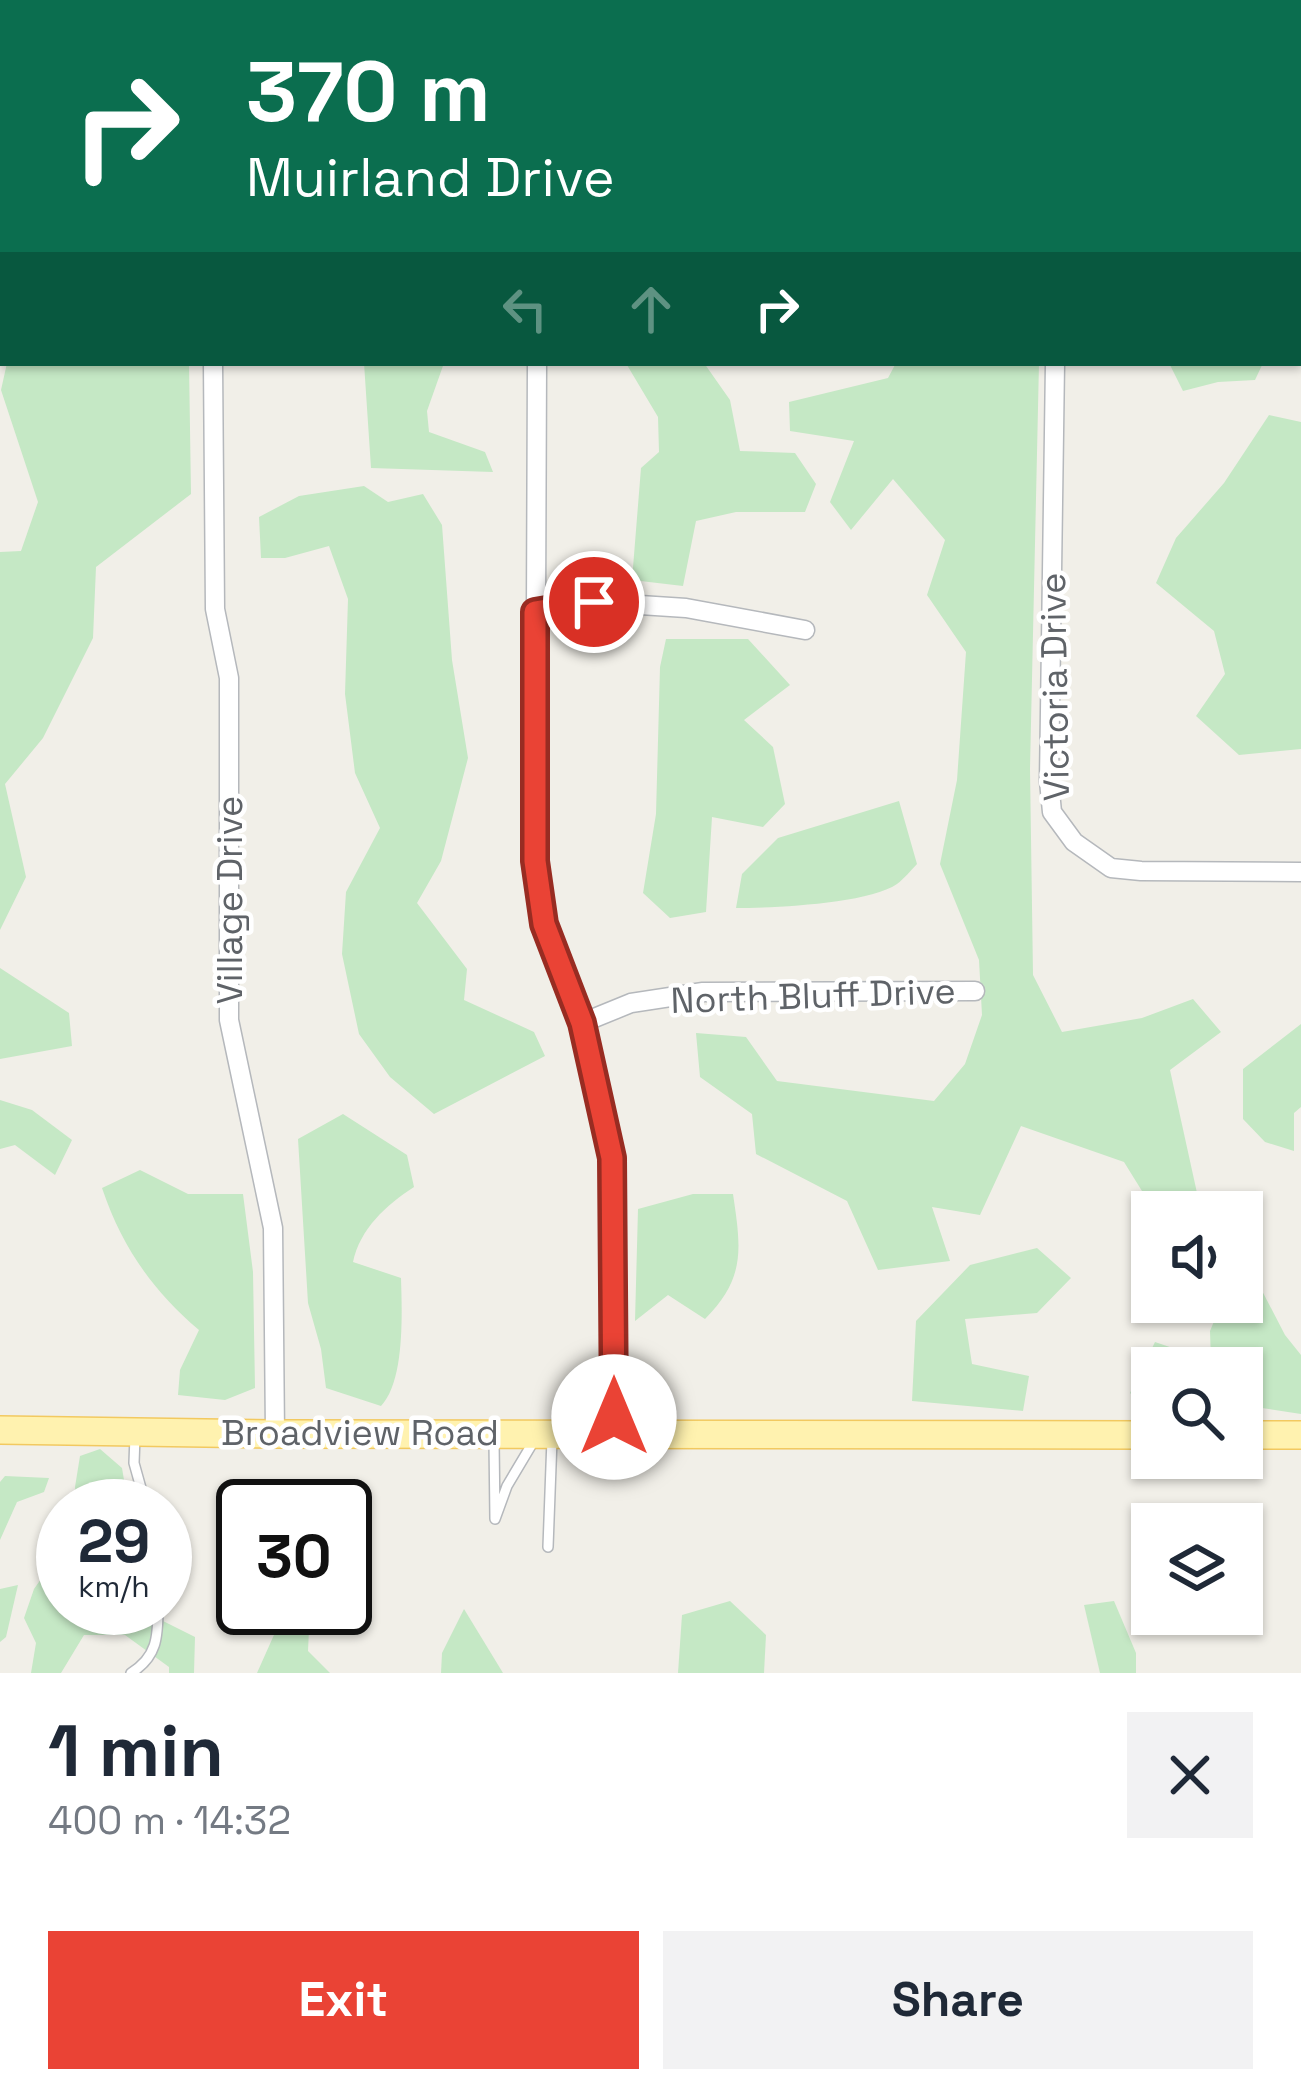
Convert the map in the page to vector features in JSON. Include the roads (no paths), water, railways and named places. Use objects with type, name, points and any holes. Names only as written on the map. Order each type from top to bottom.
[{"type":"main road","name":"Broadview Road","points":[[0,1430],[1131,1435]]},
{"type":"main road","points":[[1263,1435],[1301,1435]]},
{"type":"street","name":"Village Drive","points":[[214,366],[214,609],[230,678],[230,1020],[273,1228],[275,1434]]},
{"type":"street","points":[[537,366],[535,861],[544,924],[582,1023],[612,1158],[614,1433]]},
{"type":"street","name":"Victoria Drive","points":[[1055,366],[1048,781],[1052,812],[1074,842],[1111,868],[1301,872]]},
{"type":"street","points":[[535,612],[594,602],[686,608],[805,630]]},
{"type":"street","name":"North Bluff Drive","points":[[582,1023],[632,1004],[703,992],[975,991]]},
{"type":"lane","points":[[135,1431],[138,1479]]},
{"type":"lane","points":[[494,1434],[495,1519],[507,1486],[545,1434]]},
{"type":"lane","points":[[545,1434],[548,1547]]},
{"type":"lane","points":[[130,1673],[148,1663],[157,1635]]}]
